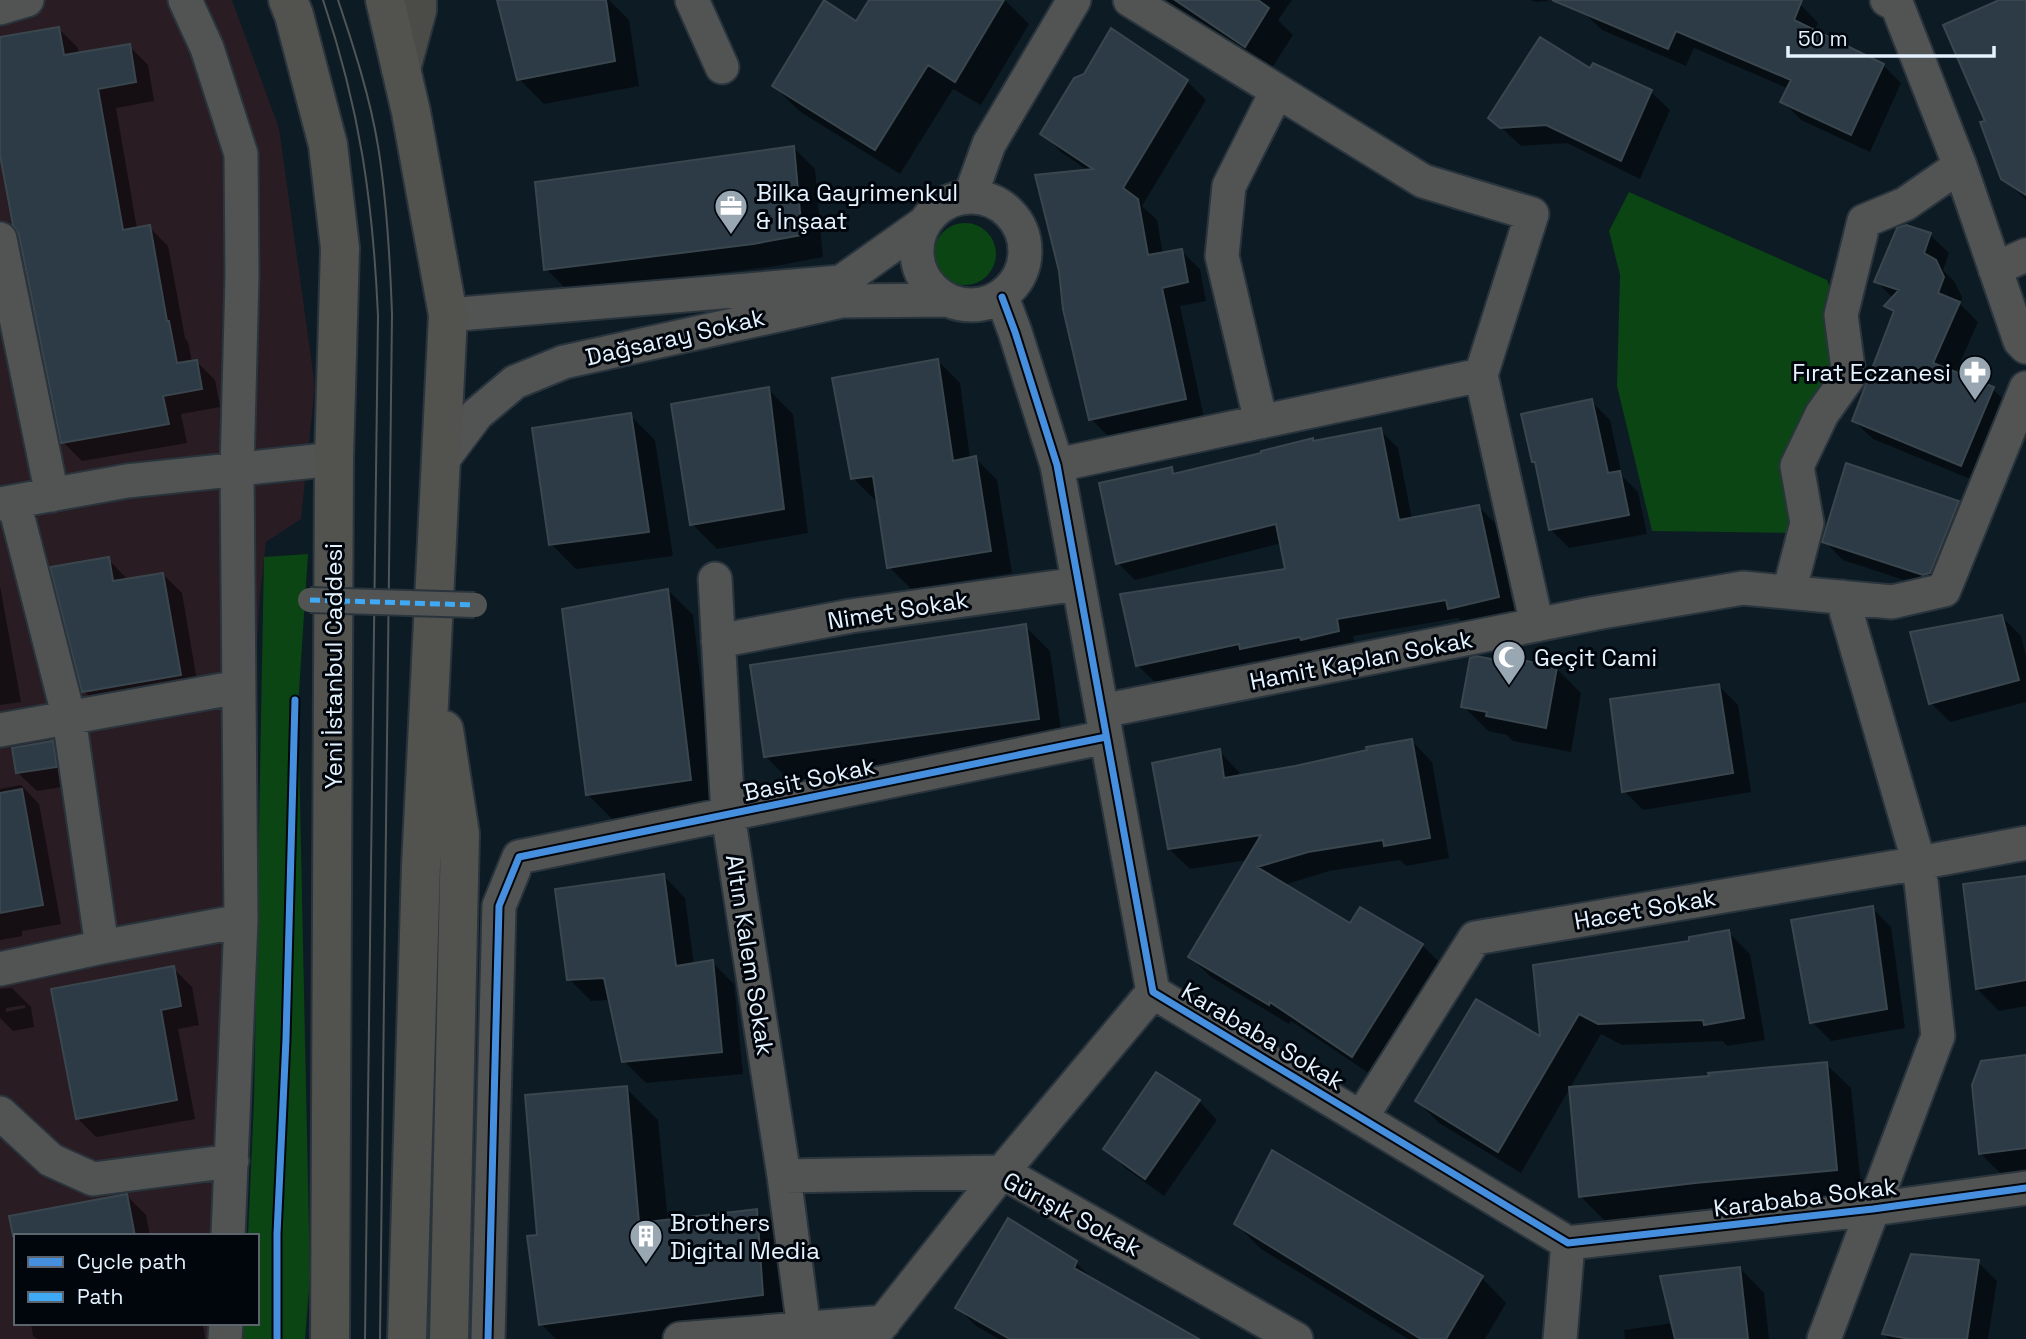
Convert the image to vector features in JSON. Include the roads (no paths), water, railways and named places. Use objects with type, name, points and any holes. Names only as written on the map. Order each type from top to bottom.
[{"type":"main road","name":"Yeni İstanbul Caddesi","points":[[288,0],[328,145],[340,248],[334,459],[330,1339]]},
{"type":"main road","points":[[385,0],[411,112],[448,315],[421,866],[407,1339]]},
{"type":"main road","points":[[401,69],[417,10],[417,0]]},
{"type":"main road","points":[[432,652],[460,834],[449,1339]]},
{"type":"street","points":[[0,8],[27,0]]},
{"type":"street","points":[[185,0],[207,48],[241,154],[242,276],[237,470],[241,921],[229,1234]]},
{"type":"street","points":[[692,0],[722,67]]},
{"type":"street","points":[[970,197],[989,144],[1074,0]]},
{"type":"street","points":[[1130,0],[1423,181],[1532,215],[1481,375],[1537,625]]},
{"type":"street","points":[[1898,2],[1961,166],[2020,341],[2026,346]]},
{"type":"street","points":[[1261,422],[1222,256],[1229,186],[1277,91]]},
{"type":"street","points":[[1789,592],[1807,523],[1797,466],[1822,414],[1849,376],[1841,316],[1864,221],[1905,204],[1961,166]]},
{"type":"street","points":[[970,197],[998,204],[1012,214],[1022,230],[1026,248],[1024,267],[1015,284],[1002,297],[985,304],[966,305],[948,300],[932,289],[922,274],[917,257],[923,224],[934,211],[948,201],[970,197]]},
{"type":"street","name":"Dağsaray Sokak","points":[[448,315],[841,282],[923,224]]},
{"type":"street","points":[[1,252],[52,495]]},
{"type":"street","points":[[1995,269],[2026,255]]},
{"type":"street","name":"Karababa Sokak","points":[[1002,297],[1057,465],[1153,992],[1568,1243],[1873,1209],[2026,1188]]},
{"type":"street","name":"Dağsaray Sokak","points":[[441,462],[477,414],[515,382],[564,362],[842,301],[948,300]]},
{"type":"street","points":[[1057,465],[1481,375]]},
{"type":"street","name":"Hamit Kaplan Sokak","points":[[1104,724],[1537,625],[1743,588],[1892,602],[1944,590],[2026,388]]},
{"type":"street","points":[[102,947],[69,718],[7,503],[127,481],[334,459]]},
{"type":"street","name":"Altın Kalem Sokak","points":[[715,579],[729,815],[784,1176],[804,1329]]},
{"type":"street","name":"Nimet Sokak","points":[[718,640],[851,616],[1078,584]]},
{"type":"street","points":[[1824,1339],[1938,1036],[1919,863],[1842,597]]},
{"type":"street","points":[[310,600],[475,605]]},
{"type":"street","points":[[0,730],[239,687]]},
{"type":"street","name":"Basit Sokak","points":[[488,1339],[499,906],[519,857],[729,815],[1104,724]]},
{"type":"street","name":"Hacet Sokak","points":[[1361,1118],[1475,938],[2026,843]]},
{"type":"street","points":[[0,969],[241,921]]},
{"type":"street","points":[[680,1339],[804,1329],[877,1331],[1002,1172],[1153,992]]},
{"type":"street","points":[[0,1113],[51,1160],[93,1179],[232,1161]]},
{"type":"street","name":"Gürışık Sokak","points":[[784,1176],[1002,1172],[1296,1339]]},
{"type":"street","points":[[1560,1339],[1568,1243]]},
{"type":"tram line","points":[[323,0],[346,79],[362,156],[372,234],[378,316],[365,1339]]},
{"type":"tram line","points":[[338,0],[356,54],[375,128],[388,230],[392,314],[380,1339]]},
{"type":"place","name":"Bilka Gayrimenkul & İnşaat","points":[[731,236]]},
{"type":"place","name":"Fırat Eczanesi","points":[[1975,402]]},
{"type":"place","name":"Geçit Cami","points":[[1509,687]]},
{"type":"place","name":"Brothers Digital Media","points":[[646,1266]]}]
